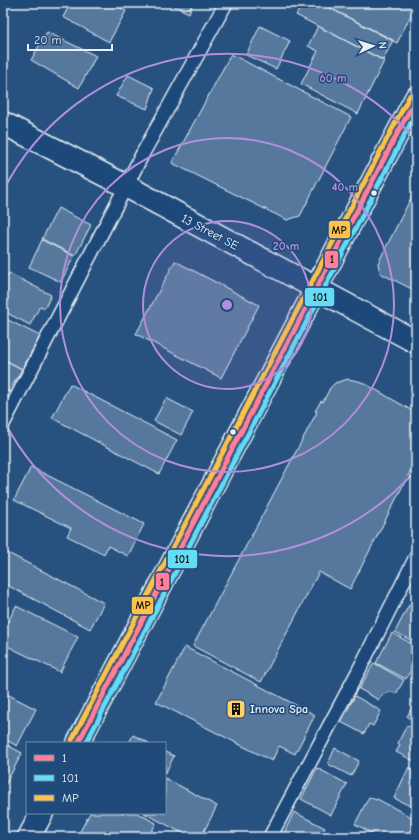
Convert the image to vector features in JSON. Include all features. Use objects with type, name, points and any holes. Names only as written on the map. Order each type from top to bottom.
[{"type":"main road","points":[[79,742],[416,98]]},
{"type":"main road","name":"13 Street SE","points":[[3,123],[126,186],[416,342]]},
{"type":"main road","points":[[29,837],[41,814]]},
{"type":"lane","points":[[3,424],[126,186],[226,3]]},
{"type":"lane","points":[[270,837],[359,670],[416,557]]},
{"type":"building","points":[[71,3],[112,3],[126,11],[109,42],[63,17]]},
{"type":"building","points":[[168,3],[193,3],[189,13]]},
{"type":"building","points":[[303,3],[320,3],[393,40],[383,60],[296,15]]},
{"type":"building","points":[[320,3],[416,3],[416,5],[397,43]]},
{"type":"building","points":[[260,26],[290,41],[276,69],[246,55]]},
{"type":"building","points":[[318,26],[384,61],[358,114],[301,84],[318,51],[308,46]]},
{"type":"building","points":[[47,32],[96,56],[79,88],[31,60]]},
{"type":"building","points":[[231,54],[351,117],[300,216],[287,220],[172,163]]},
{"type":"building","points":[[128,75],[154,88],[147,109],[116,96]]},
{"type":"building","points":[[413,194],[416,196],[416,291],[380,273],[378,263]]},
{"type":"building","points":[[58,208],[91,225],[75,256],[42,239]]},
{"type":"building","points":[[42,240],[74,256],[61,282],[29,267]]},
{"type":"building","points":[[175,261],[259,305],[221,378],[136,334]]},
{"type":"building","points":[[9,273],[51,295],[45,308],[40,306],[30,325],[3,311],[3,293],[5,289],[3,287],[3,283]]},
{"type":"building","points":[[4,318],[40,336],[22,369],[3,359]]},
{"type":"building","points":[[3,359],[22,369],[9,392],[3,389]]},
{"type":"building","points":[[348,379],[364,383],[416,413],[416,460],[350,589],[319,572],[261,682],[193,646],[317,412],[315,411],[321,401],[323,402],[330,388],[335,383]]},
{"type":"building","points":[[70,384],[177,440],[159,474],[52,418]]},
{"type":"building","points":[[166,398],[193,412],[181,435],[154,421]]},
{"type":"building","points":[[31,467],[144,524],[128,556],[108,546],[104,554],[67,536],[71,528],[14,500]]},
{"type":"building","points":[[6,552],[104,603],[90,629],[3,583],[3,558]]},
{"type":"building","points":[[409,605],[416,608],[416,643],[395,632]]},
{"type":"building","points":[[16,606],[78,637],[60,672],[3,644],[3,632]]},
{"type":"building","points":[[392,633],[416,646],[416,661],[406,679],[376,663]]},
{"type":"building","name":"Innova Spa","points":[[185,647],[315,715],[295,754],[279,746],[272,761],[156,702]]},
{"type":"building","points":[[374,663],[404,680],[396,694],[390,691],[382,695],[379,700],[359,689]]},
{"type":"building","points":[[3,692],[36,709],[17,746],[3,738]]},
{"type":"building","points":[[355,696],[381,711],[373,726],[369,724],[364,734],[341,722]]},
{"type":"building","points":[[416,698],[416,722],[407,717]]},
{"type":"building","points":[[407,725],[416,730],[416,762],[396,752],[400,745],[398,743]]},
{"type":"building","points":[[133,735],[147,742],[130,742]]},
{"type":"building","points":[[3,743],[22,753],[3,789]]},
{"type":"building","points":[[335,748],[359,761],[351,776],[328,764]]},
{"type":"building","points":[[166,752],[174,756],[166,772]]},
{"type":"building","points":[[409,767],[416,771],[416,809],[394,798]]},
{"type":"building","points":[[317,768],[347,784],[331,815],[301,799]]},
{"type":"building","points":[[166,779],[217,806],[201,837],[190,837],[146,814],[166,814]]},
{"type":"building","points":[[369,797],[376,800],[377,799],[415,819],[416,832],[413,837],[379,837],[355,824]]},
{"type":"building","points":[[294,812],[325,828],[320,837],[282,837]]},
{"type":"building","points":[[89,814],[139,814],[156,823],[149,837],[77,837]]},
{"type":"transit line","name":"MP","points":[[72,740],[410,95]]},
{"type":"transit line","name":"1","points":[[79,742],[416,98]]},
{"type":"transit line","name":"101","points":[[87,742],[416,113]]},
{"type":"place","name":"Innova Spa","points":[[236,709]]}]
